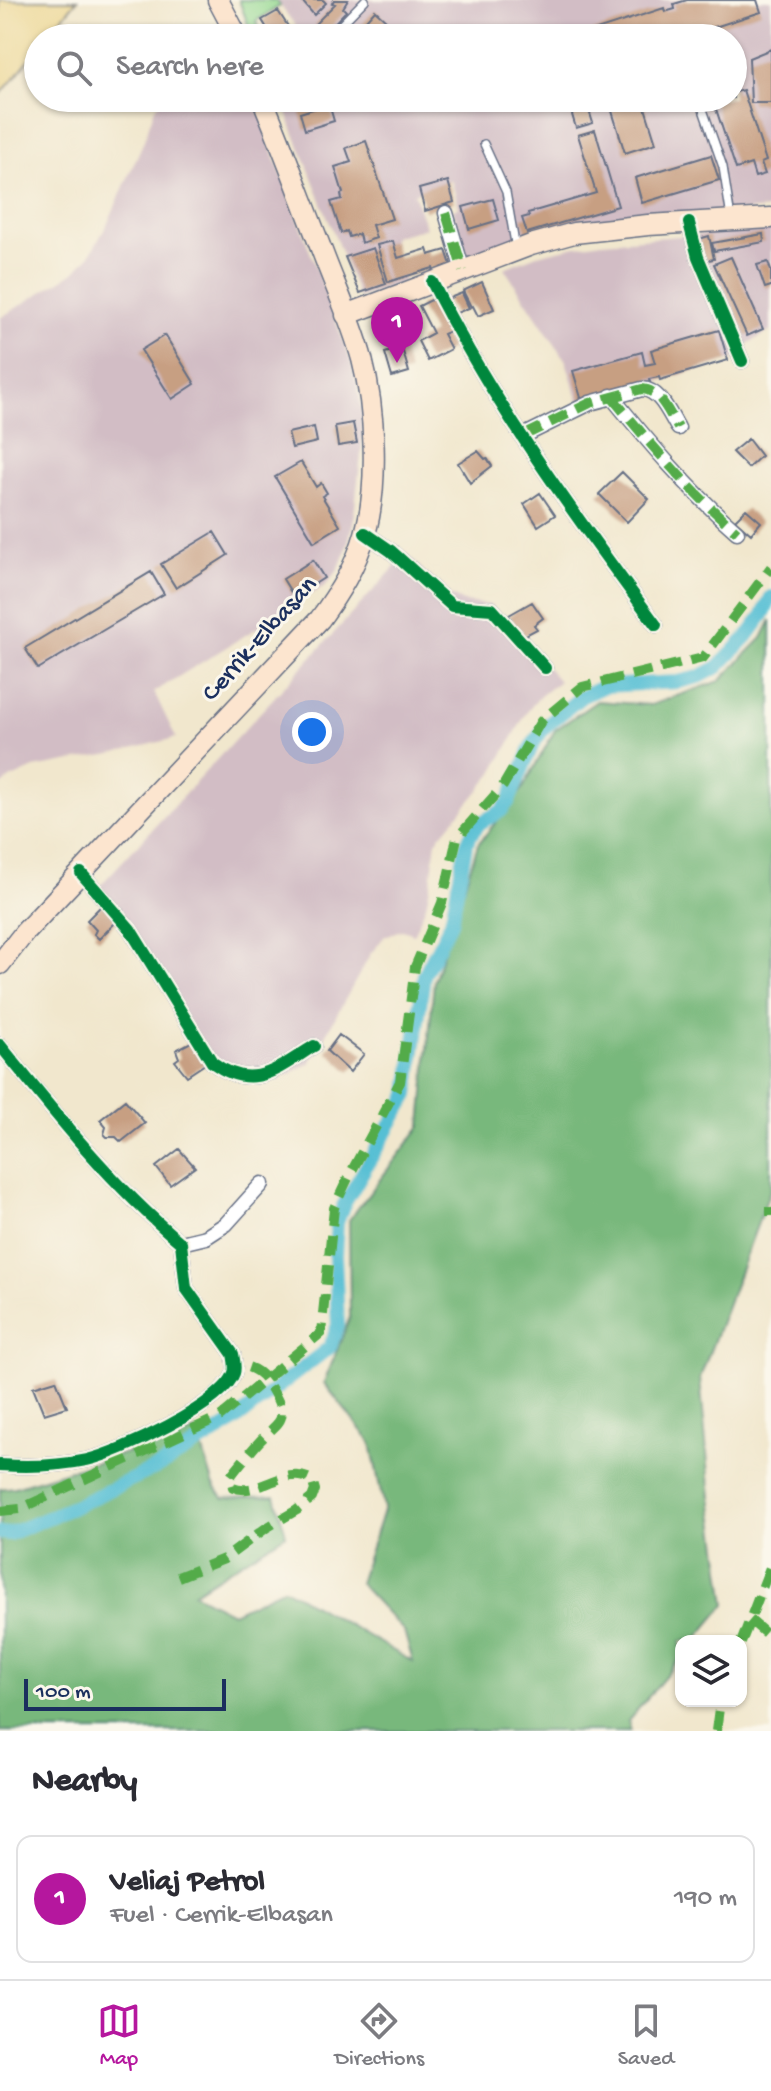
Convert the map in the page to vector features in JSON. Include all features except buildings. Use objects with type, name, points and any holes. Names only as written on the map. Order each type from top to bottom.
[{"type":"main road","points":[[218,0],[231,24]]},
{"type":"main road","name":"Cerrik-Elbasan","points":[[0,964],[25,932],[320,619],[340,592],[365,533],[370,497],[373,417],[361,356],[267,112]]},
{"type":"main road","points":[[346,315],[531,245],[574,233],[771,218]]},
{"type":"street","points":[[446,213],[463,271]]},
{"type":"street","points":[[689,223],[698,257],[742,361]]},
{"type":"street","points":[[432,282],[458,335],[523,436],[583,526],[656,625]]},
{"type":"street","points":[[523,436],[578,408],[642,389],[652,391],[678,428]]},
{"type":"street","points":[[611,396],[678,474],[737,532]]},
{"type":"street","points":[[365,533],[391,551],[452,606],[492,609],[545,668]]},
{"type":"street","points":[[81,873],[130,929],[212,1062],[227,1073],[251,1077],[266,1074],[314,1046]]},
{"type":"street","points":[[0,1045],[96,1161],[181,1243],[186,1288],[233,1354],[235,1372],[213,1400],[110,1453],[88,1460],[39,1467],[0,1465]]},
{"type":"street","points":[[181,1243],[206,1237],[226,1224],[262,1184]]},
{"type":"lane","points":[[342,24],[365,0]]},
{"type":"lane","points":[[704,112],[723,167],[731,220]]},
{"type":"lane","points":[[484,144],[506,192],[516,251]]},
{"type":"shaded area","points":[[276,0],[771,0],[771,209],[657,217],[469,262],[453,209],[459,207],[451,180],[414,193],[426,228],[392,237],[404,282],[359,298],[286,112],[747,112],[747,24],[294,24]]},
{"type":"shaded area","points":[[154,112],[258,112],[262,118],[351,362],[358,389],[362,447],[353,523],[338,570],[326,585],[154,692],[176,738],[34,768],[0,787],[0,318],[73,273],[88,258],[107,225]]},
{"type":"shaded area","points":[[771,229],[771,331],[749,343],[736,358],[580,405],[566,361],[504,268],[537,255],[602,242]]},
{"type":"shaded area","points":[[407,554],[446,593],[463,602],[491,605],[559,681],[539,697],[527,712],[491,776],[436,841],[426,905],[413,935],[401,930],[385,936],[371,953],[310,1063],[278,1080],[251,1081],[218,1064],[96,890]]},
{"type":"green space","points":[[239,0],[276,0],[280,6],[256,21],[257,24],[248,24]]},
{"type":"green space","points":[[771,620],[771,1188],[700,1378],[711,1497],[726,1604],[700,1635],[675,1635],[675,1665],[628,1721],[631,1731],[0,1731],[0,1489],[197,1431],[213,1483],[223,1498],[275,1496],[286,1534],[193,1593],[232,1613],[284,1588],[413,1662],[404,1631],[359,1583],[384,1508],[371,1443],[324,1383],[350,1317],[349,1220],[421,1126],[434,981],[478,844],[522,790],[555,730],[597,701],[651,705],[720,681],[762,638]]},
{"type":"sand","points":[[0,0],[77,0],[57,24],[24,24],[24,66],[0,95]]},
{"type":"waterway","points":[[0,1533],[9,1534],[160,1466],[228,1426],[330,1347],[338,1325],[337,1223],[343,1206],[408,1095],[424,975],[451,922],[466,845],[472,833],[509,801],[533,744],[545,727],[581,697],[604,686],[678,682],[699,677],[718,667],[747,637],[763,615],[771,597]]},
{"type":"marked path","points":[[446,213],[463,271]]},
{"type":"marked path","points":[[523,436],[590,403],[642,389],[659,398],[678,428]]},
{"type":"marked path","points":[[611,396],[671,467],[737,532]]},
{"type":"marked path","points":[[0,1511],[20,1509],[221,1416],[321,1333],[334,1208],[400,1082],[415,967],[442,903],[457,838],[503,786],[541,721],[582,687],[703,658],[771,567]]},
{"type":"marked path","points":[[771,1207],[771,1216]]},
{"type":"marked path","points":[[178,1577],[224,1559],[297,1510],[312,1498],[315,1490],[312,1480],[302,1476],[282,1478],[252,1488],[233,1487],[230,1477],[277,1424],[282,1414],[277,1399],[256,1370],[248,1367],[235,1372]]},
{"type":"marked path","points":[[744,1635],[771,1565]]},
{"type":"marked path","points":[[750,1620],[771,1638]]},
{"type":"marked path","points":[[716,1731],[719,1707]]},
{"type":"cycle path","points":[[689,223],[698,257],[742,361]]},
{"type":"cycle path","points":[[432,282],[508,415],[656,625]]},
{"type":"cycle path","points":[[365,533],[391,551],[452,606],[492,609],[545,668]]},
{"type":"cycle path","points":[[81,873],[130,929],[212,1062],[240,1076],[253,1076],[277,1069],[314,1046]]},
{"type":"cycle path","points":[[0,1045],[108,1173],[181,1243],[186,1288],[233,1354],[235,1368],[226,1385],[211,1399],[169,1426],[122,1448],[65,1464],[0,1465]]},
{"type":"place","name":"Veliaj Petrol","points":[[397,363]]}]
